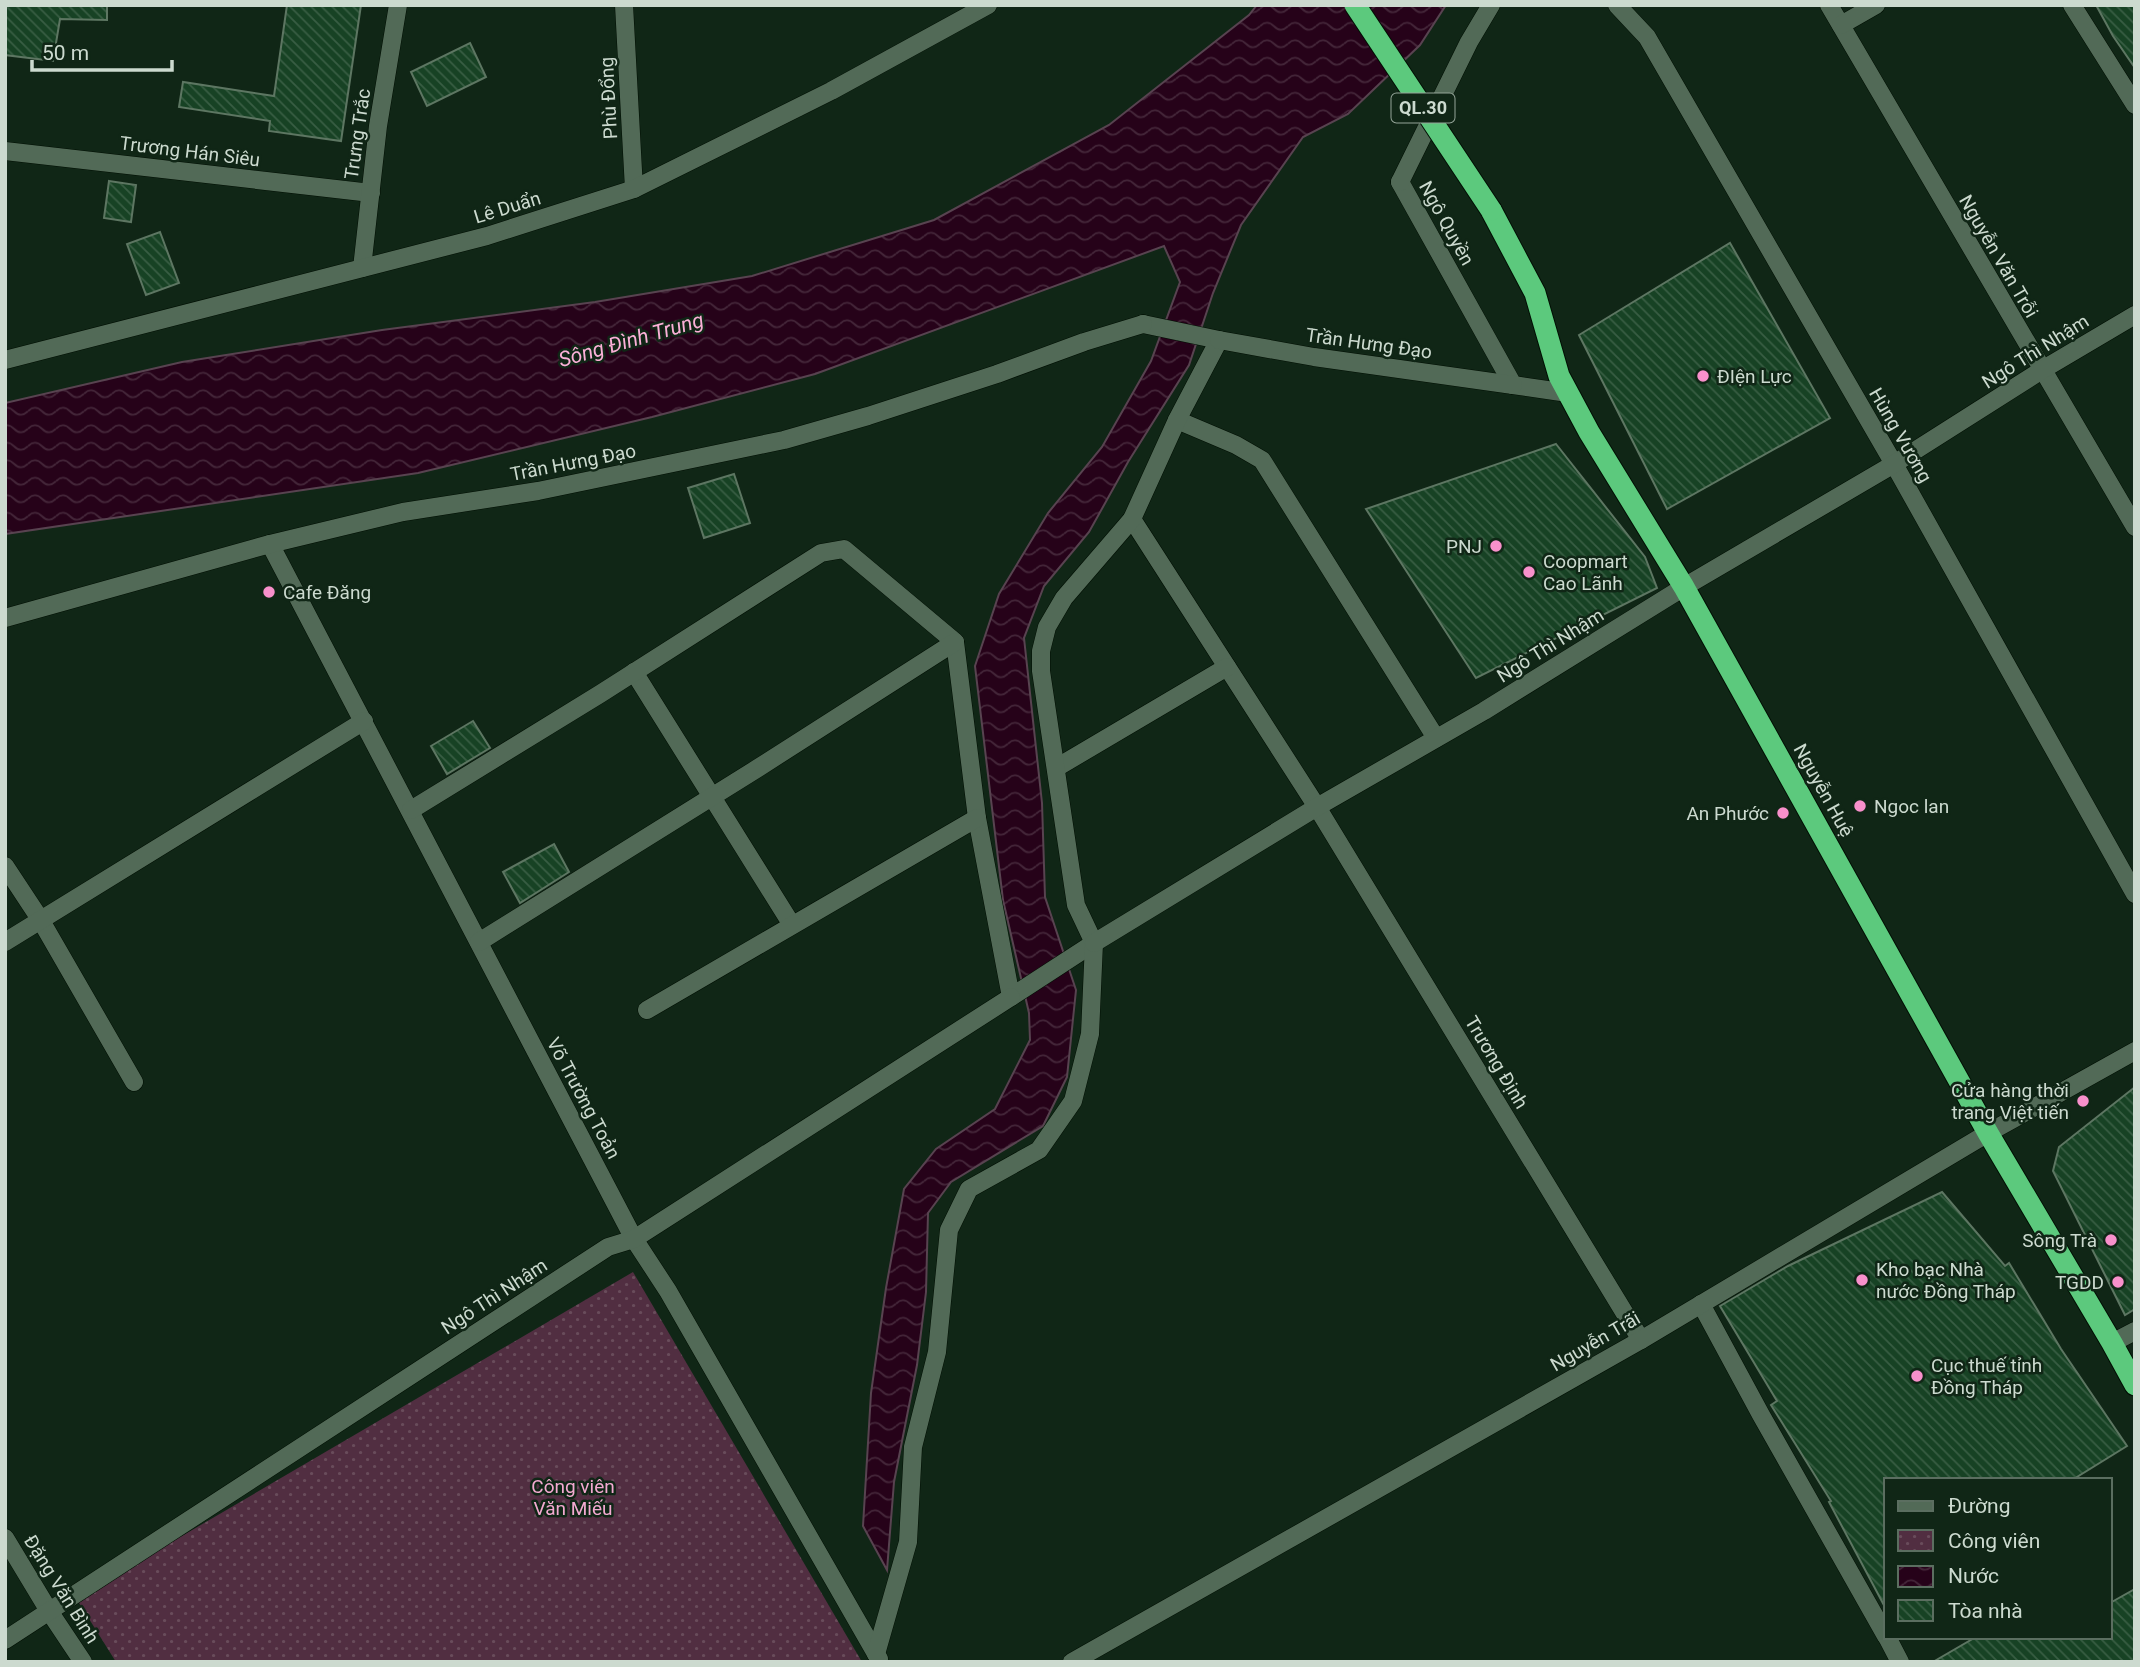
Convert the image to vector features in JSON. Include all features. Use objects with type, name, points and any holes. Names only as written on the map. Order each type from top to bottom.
[{"type":"highway","name":"Nguyễn Huệ","points":[[1355,5],[1491,210],[1535,293],[1559,376],[1568,393],[1602,454],[1684,587],[1988,1133],[2135,1385]]},
{"type":"street","name":"Trưng Trắc","points":[[362,268],[378,126],[398,5]]},
{"type":"street","name":"Phù Đổng","points":[[624,5],[634,189]]},
{"type":"street","name":"Lê Duẩn","points":[[5,360],[488,236],[634,189],[831,91],[988,5]]},
{"type":"street","name":"Ngô Quyền","points":[[1491,5],[1469,42],[1400,182],[1513,385]]},
{"type":"street","name":"Hùng Vương","points":[[1617,5],[1647,37],[1895,464],[2135,894]]},
{"type":"street","name":"Nguyễn Văn Trỗi","points":[[1829,5],[2135,527]]},
{"type":"street","points":[[1841,26],[1876,5]]},
{"type":"street","points":[[2072,5],[2135,105]]},
{"type":"street","name":"Trương Hán Siêu","points":[[5,151],[370,193]]},
{"type":"street","name":"Ngô Thì Nhậm","points":[[5,1640],[608,1247],[634,1239],[1094,943],[1317,807],[1496,704],[1684,587],[1895,464],[2042,370],[2135,315]]},
{"type":"street","name":"Trần Hưng Đạo","points":[[5,618],[270,544],[403,512],[538,491],[784,440],[868,416],[1143,324],[1314,357],[1568,393]]},
{"type":"street","points":[[878,1658],[908,1542],[913,1447],[937,1352],[949,1230],[969,1189],[1039,1150],[1073,1101],[1090,1034],[1094,943],[1076,905],[1041,671],[1041,650],[1047,627],[1064,598],[1132,519],[1177,420],[1219,340]]},
{"type":"street","points":[[1177,420],[1236,444],[1262,460],[1436,738]]},
{"type":"street","name":"Trương Định","points":[[1132,519],[1317,807],[1641,1340]]},
{"type":"street","name":"Võ Trường Toản","points":[[270,544],[634,1239],[668,1291],[878,1658]]},
{"type":"street","points":[[411,810],[821,553],[844,549],[955,642],[977,818],[1011,997]]},
{"type":"street","points":[[479,942],[955,642]]},
{"type":"street","points":[[1056,768],[1227,667]]},
{"type":"street","points":[[634,672],[793,925]]},
{"type":"street","points":[[5,942],[364,721]]},
{"type":"street","points":[[647,1010],[977,818]]},
{"type":"street","points":[[5,866],[40,919],[134,1082]]},
{"type":"street","name":"Nguyễn Trãi","points":[[1072,1662],[1641,1340],[1988,1133],[2135,1051]]},
{"type":"street","points":[[1701,1304],[1884,1632]]},
{"type":"street","points":[[2112,1343],[2135,1331]]},
{"type":"street","name":"Đặng Văn Bình","points":[[5,1538],[83,1662]]},
{"type":"street","points":[[1888,1639],[1900,1662]]},
{"type":"green space","name":"Công viên Văn Miếu","points":[[633,1272],[862,1662],[116,1662],[76,1598]]},
{"type":"water","name":"Sông Đình Trung","points":[[1257,5],[1446,5],[1420,45],[1348,114],[1303,137],[1241,225],[1213,293],[1189,365],[1128,462],[1089,532],[1044,586],[1024,638],[1042,803],[1045,897],[1076,990],[1067,1077],[1043,1126],[951,1182],[928,1213],[926,1292],[917,1365],[894,1482],[887,1570],[863,1526],[871,1393],[904,1189],[936,1149],[995,1109],[1030,1040],[1029,1013],[1003,900],[975,666],[999,594],[1048,513],[1102,447],[1151,361],[1180,282],[1164,246],[815,374],[652,417],[418,473],[5,534],[5,403],[182,362],[382,330],[595,302],[752,276],[934,220],[1109,125],[1249,15]]},
{"type":"building","points":[[5,5],[107,5],[107,20],[60,19],[53,61],[5,55]]},
{"type":"building","points":[[287,5],[361,5],[341,141],[269,131],[270,121],[179,107],[183,82],[274,96]]},
{"type":"building","points":[[2096,5],[2135,5],[2135,68],[2113,36]]},
{"type":"building","points":[[470,43],[486,77],[427,106],[411,72]]},
{"type":"building","points":[[109,181],[136,185],[131,222],[104,218]]},
{"type":"building","points":[[160,232],[179,283],[146,295],[127,244]]},
{"type":"building","name":"ĐIện Lực","points":[[1730,243],[1830,418],[1667,509],[1579,335]]},
{"type":"building","name":"Coopmart Cao Lãnh","points":[[1556,444],[1645,557],[1657,588],[1476,678],[1366,509]]},
{"type":"building","points":[[734,474],[750,523],[704,538],[688,488]]},
{"type":"building","points":[[473,721],[490,748],[447,774],[431,746]]},
{"type":"building","points":[[554,844],[569,872],[520,903],[503,872]]},
{"type":"building","name":"Sông Trà","points":[[2135,1087],[2135,1309],[2125,1315],[2053,1171],[2059,1147]]},
{"type":"building","points":[[1942,1192],[2005,1266],[2009,1263],[2061,1349],[2127,1446],[2075,1478],[1884,1478],[1884,1605],[1829,1502],[1831,1501],[1771,1405],[1777,1401],[1720,1306],[1788,1266]]},
{"type":"building","points":[[2135,1589],[2135,1662],[1933,1662],[1973,1639],[2112,1639],[2112,1602]]},
{"type":"place","name":"ĐIện Lực","points":[[1703,376]]},
{"type":"place","name":"PNJ","points":[[1496,546]]},
{"type":"place","name":"Coopmart Cao Lãnh","points":[[1529,572]]},
{"type":"place","name":"Cafe Đăng","points":[[269,592]]},
{"type":"place","name":"Ngoc lan","points":[[1860,806]]},
{"type":"place","name":"An Phước","points":[[1783,813]]},
{"type":"place","name":"Cửa hàng thời trang Việt tiến","points":[[2083,1101]]},
{"type":"place","name":"Sông Trà","points":[[2111,1240]]},
{"type":"place","name":"Kho bạc Nhà nước Đồng Tháp","points":[[1862,1280]]},
{"type":"place","name":"TGDD","points":[[2118,1282]]},
{"type":"place","name":"Cục thuế tỉnh Đồng Tháp","points":[[1917,1376]]}]
